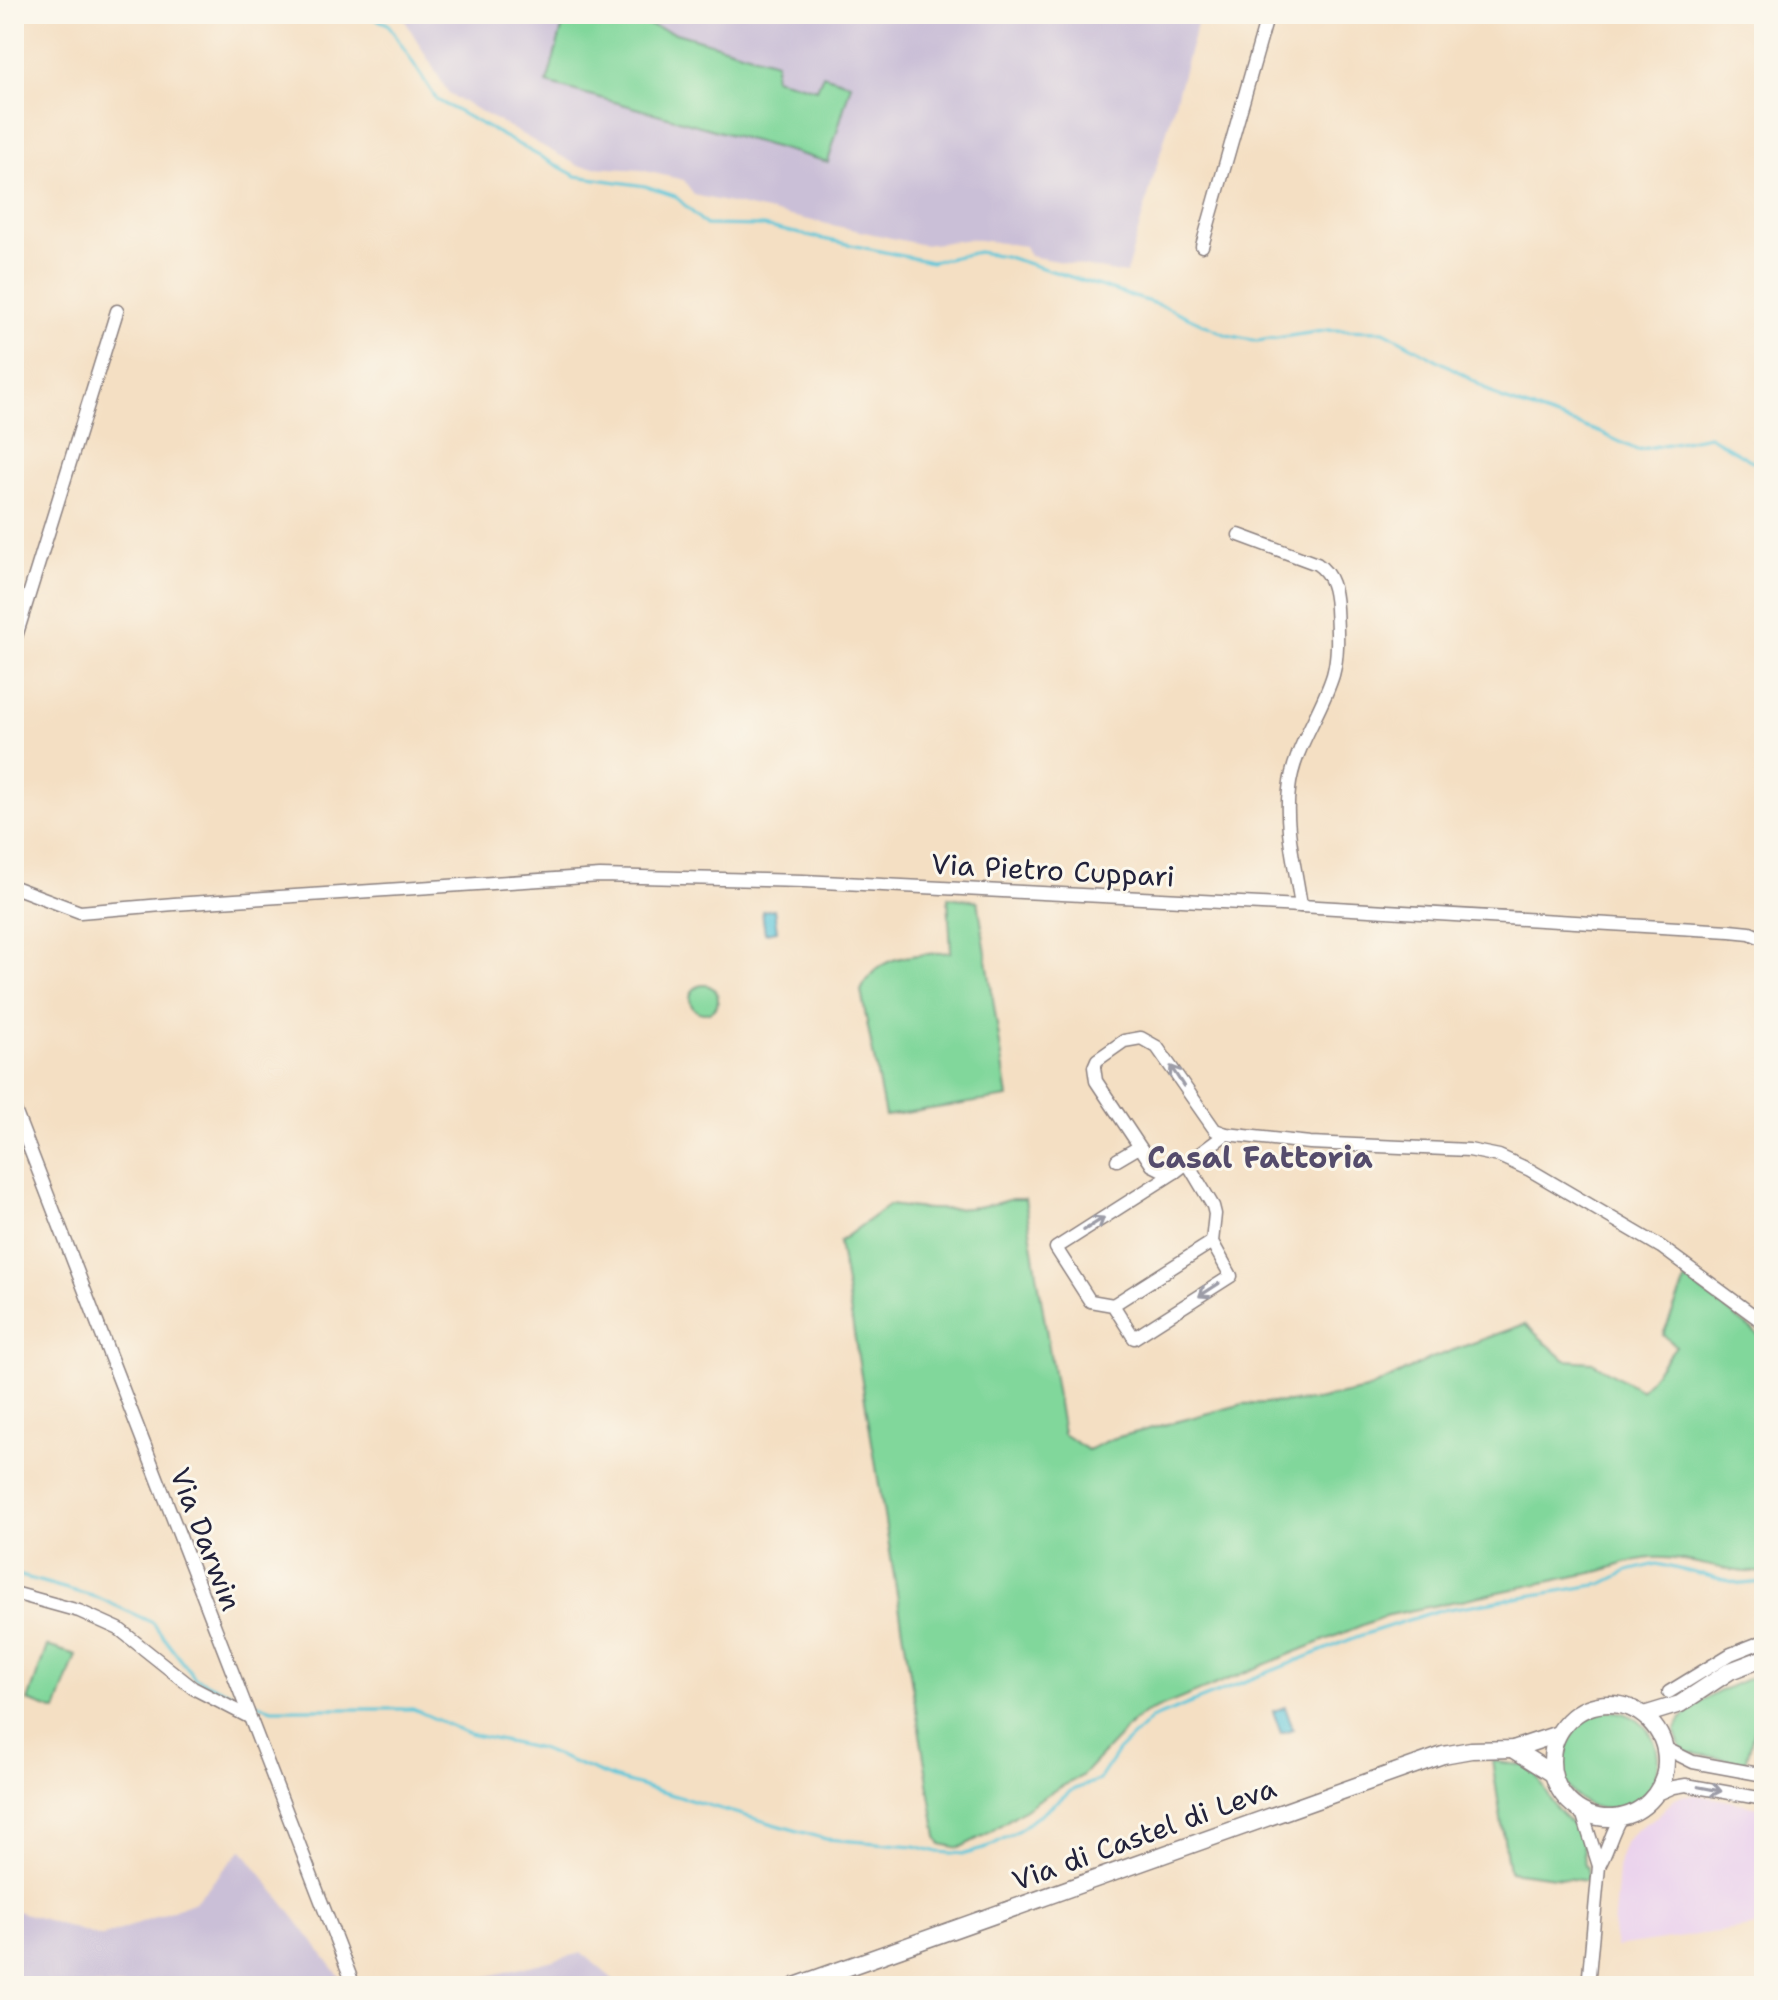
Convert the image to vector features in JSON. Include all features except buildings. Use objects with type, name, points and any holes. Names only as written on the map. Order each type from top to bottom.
[{"type":"street","points":[[1202,246],[1268,14]]},
{"type":"street","points":[[14,643],[117,311]]},
{"type":"street","points":[[1239,535],[1317,564],[1326,572],[1334,592],[1337,629],[1335,664],[1294,765],[1289,789],[1289,820],[1301,906]]},
{"type":"street","name":"Via Pietro Cuppari","points":[[14,887],[80,912],[600,876],[803,881],[1730,931],[1750,933],[1764,939]]},
{"type":"street","points":[[1175,1172],[1152,1165],[1100,1091],[1094,1072],[1099,1057],[1133,1038],[1144,1039],[1157,1047],[1215,1130],[1226,1134],[1310,1143],[1474,1150],[1503,1158],[1544,1178],[1661,1247],[1764,1323]]},
{"type":"street","name":"Via Darwin","points":[[14,1108],[354,1986]]},
{"type":"street","points":[[1212,1242],[1113,1305],[1090,1301],[1056,1248],[1188,1164],[1226,1134]]},
{"type":"street","points":[[1117,1160],[1139,1147]]},
{"type":"street","points":[[1113,1305],[1134,1338],[1231,1276],[1212,1242],[1214,1209],[1188,1164]]},
{"type":"street","points":[[14,1593],[79,1611],[119,1629],[193,1688],[249,1717]]},
{"type":"street","points":[[1658,1794],[1666,1771],[1664,1744],[1675,1698],[1731,1654],[1764,1641]]},
{"type":"street","points":[[1644,1715],[1730,1671],[1764,1658]]},
{"type":"street","points":[[1764,1775],[1693,1762],[1664,1744],[1653,1723],[1644,1715],[1618,1704],[1604,1704],[1577,1713],[1558,1734],[1553,1747],[1553,1774],[1564,1796],[1582,1812],[1603,1818],[1621,1817],[1637,1811],[1658,1794],[1686,1785],[1764,1799]]},
{"type":"street","name":"Via di Castel di Leva","points":[[795,1986],[1443,1755],[1471,1750],[1513,1749],[1558,1734]]},
{"type":"street","points":[[1513,1749],[1553,1774]]},
{"type":"street","points":[[1582,1812],[1599,1866],[1588,1986]]},
{"type":"street","points":[[1599,1866],[1606,1855],[1611,1832],[1621,1817]]},
{"type":"shaded area","points":[[401,14],[1200,14],[1126,274],[1030,256],[1025,246],[971,239],[924,245],[694,195],[684,180],[641,170],[579,166],[449,94]]},
{"type":"shaded area","points":[[1685,1795],[1764,1808],[1764,1925],[1616,1947],[1613,1930],[1619,1858],[1624,1843],[1676,1798]]},
{"type":"shaded area","points":[[242,1849],[347,1986],[14,1986],[14,1910],[101,1937],[195,1902]]},
{"type":"shaded area","points":[[582,1953],[621,1986],[449,1986]]},
{"type":"green space","points":[[566,14],[610,14],[776,62],[774,78],[817,89],[823,75],[851,84],[828,162],[547,83]]},
{"type":"green space","points":[[948,897],[978,901],[1008,1097],[885,1116],[861,991],[877,969],[898,958],[951,952]]},
{"type":"green space","points":[[704,985],[714,989],[718,999],[714,1009],[704,1013],[694,1009],[690,999],[694,989]]},
{"type":"green space","points":[[1025,1199],[1063,1434],[1088,1450],[1111,1439],[1243,1404],[1311,1401],[1366,1390],[1432,1358],[1525,1324],[1565,1360],[1592,1362],[1641,1390],[1676,1346],[1663,1335],[1686,1279],[1764,1339],[1764,1572],[1736,1571],[1666,1558],[1643,1559],[1589,1574],[1385,1616],[1145,1713],[1082,1776],[959,1848],[941,1844],[937,1837],[839,1242],[889,1205],[951,1209]]},
{"type":"green space","points":[[47,1646],[76,1655],[56,1711],[28,1701]]},
{"type":"green space","points":[[1764,1672],[1764,1700],[1761,1700],[1746,1763],[1686,1752],[1680,1747],[1675,1732],[1688,1712],[1712,1695]]},
{"type":"green space","points":[[1609,1711],[1636,1719],[1650,1733],[1658,1760],[1650,1787],[1636,1801],[1609,1809],[1582,1801],[1568,1787],[1560,1760],[1568,1733],[1582,1719]]},
{"type":"green space","points":[[1492,1761],[1526,1766],[1536,1775],[1555,1807],[1577,1829],[1582,1840],[1587,1881],[1509,1871]]},
{"type":"water","points":[[774,909],[777,931],[765,933],[762,911]]},
{"type":"water","points":[[1285,1707],[1293,1729],[1281,1733],[1273,1711]]},
{"type":"waterway","points":[[365,14],[388,24],[437,100],[576,176],[645,186],[675,196],[706,225],[763,226],[931,262],[978,252],[1004,256],[1166,307],[1227,335],[1257,341],[1329,330],[1384,331],[1463,374],[1501,399],[1599,432],[1637,450],[1709,436],[1764,468]]},
{"type":"waterway","points":[[249,1701],[272,1709],[413,1709],[469,1734],[540,1749],[613,1778],[826,1839],[915,1846],[965,1854],[987,1848],[1022,1828],[1072,1790],[1099,1780],[1118,1751],[1151,1719],[1359,1636],[1436,1611],[1602,1584],[1628,1571],[1657,1564],[1742,1584],[1764,1582]]},
{"type":"waterway","points":[[14,1574],[99,1598],[153,1623],[194,1677],[238,1697]]},
{"type":"district","name":"Casal Fattoria","points":[[1260,1157]]}]
